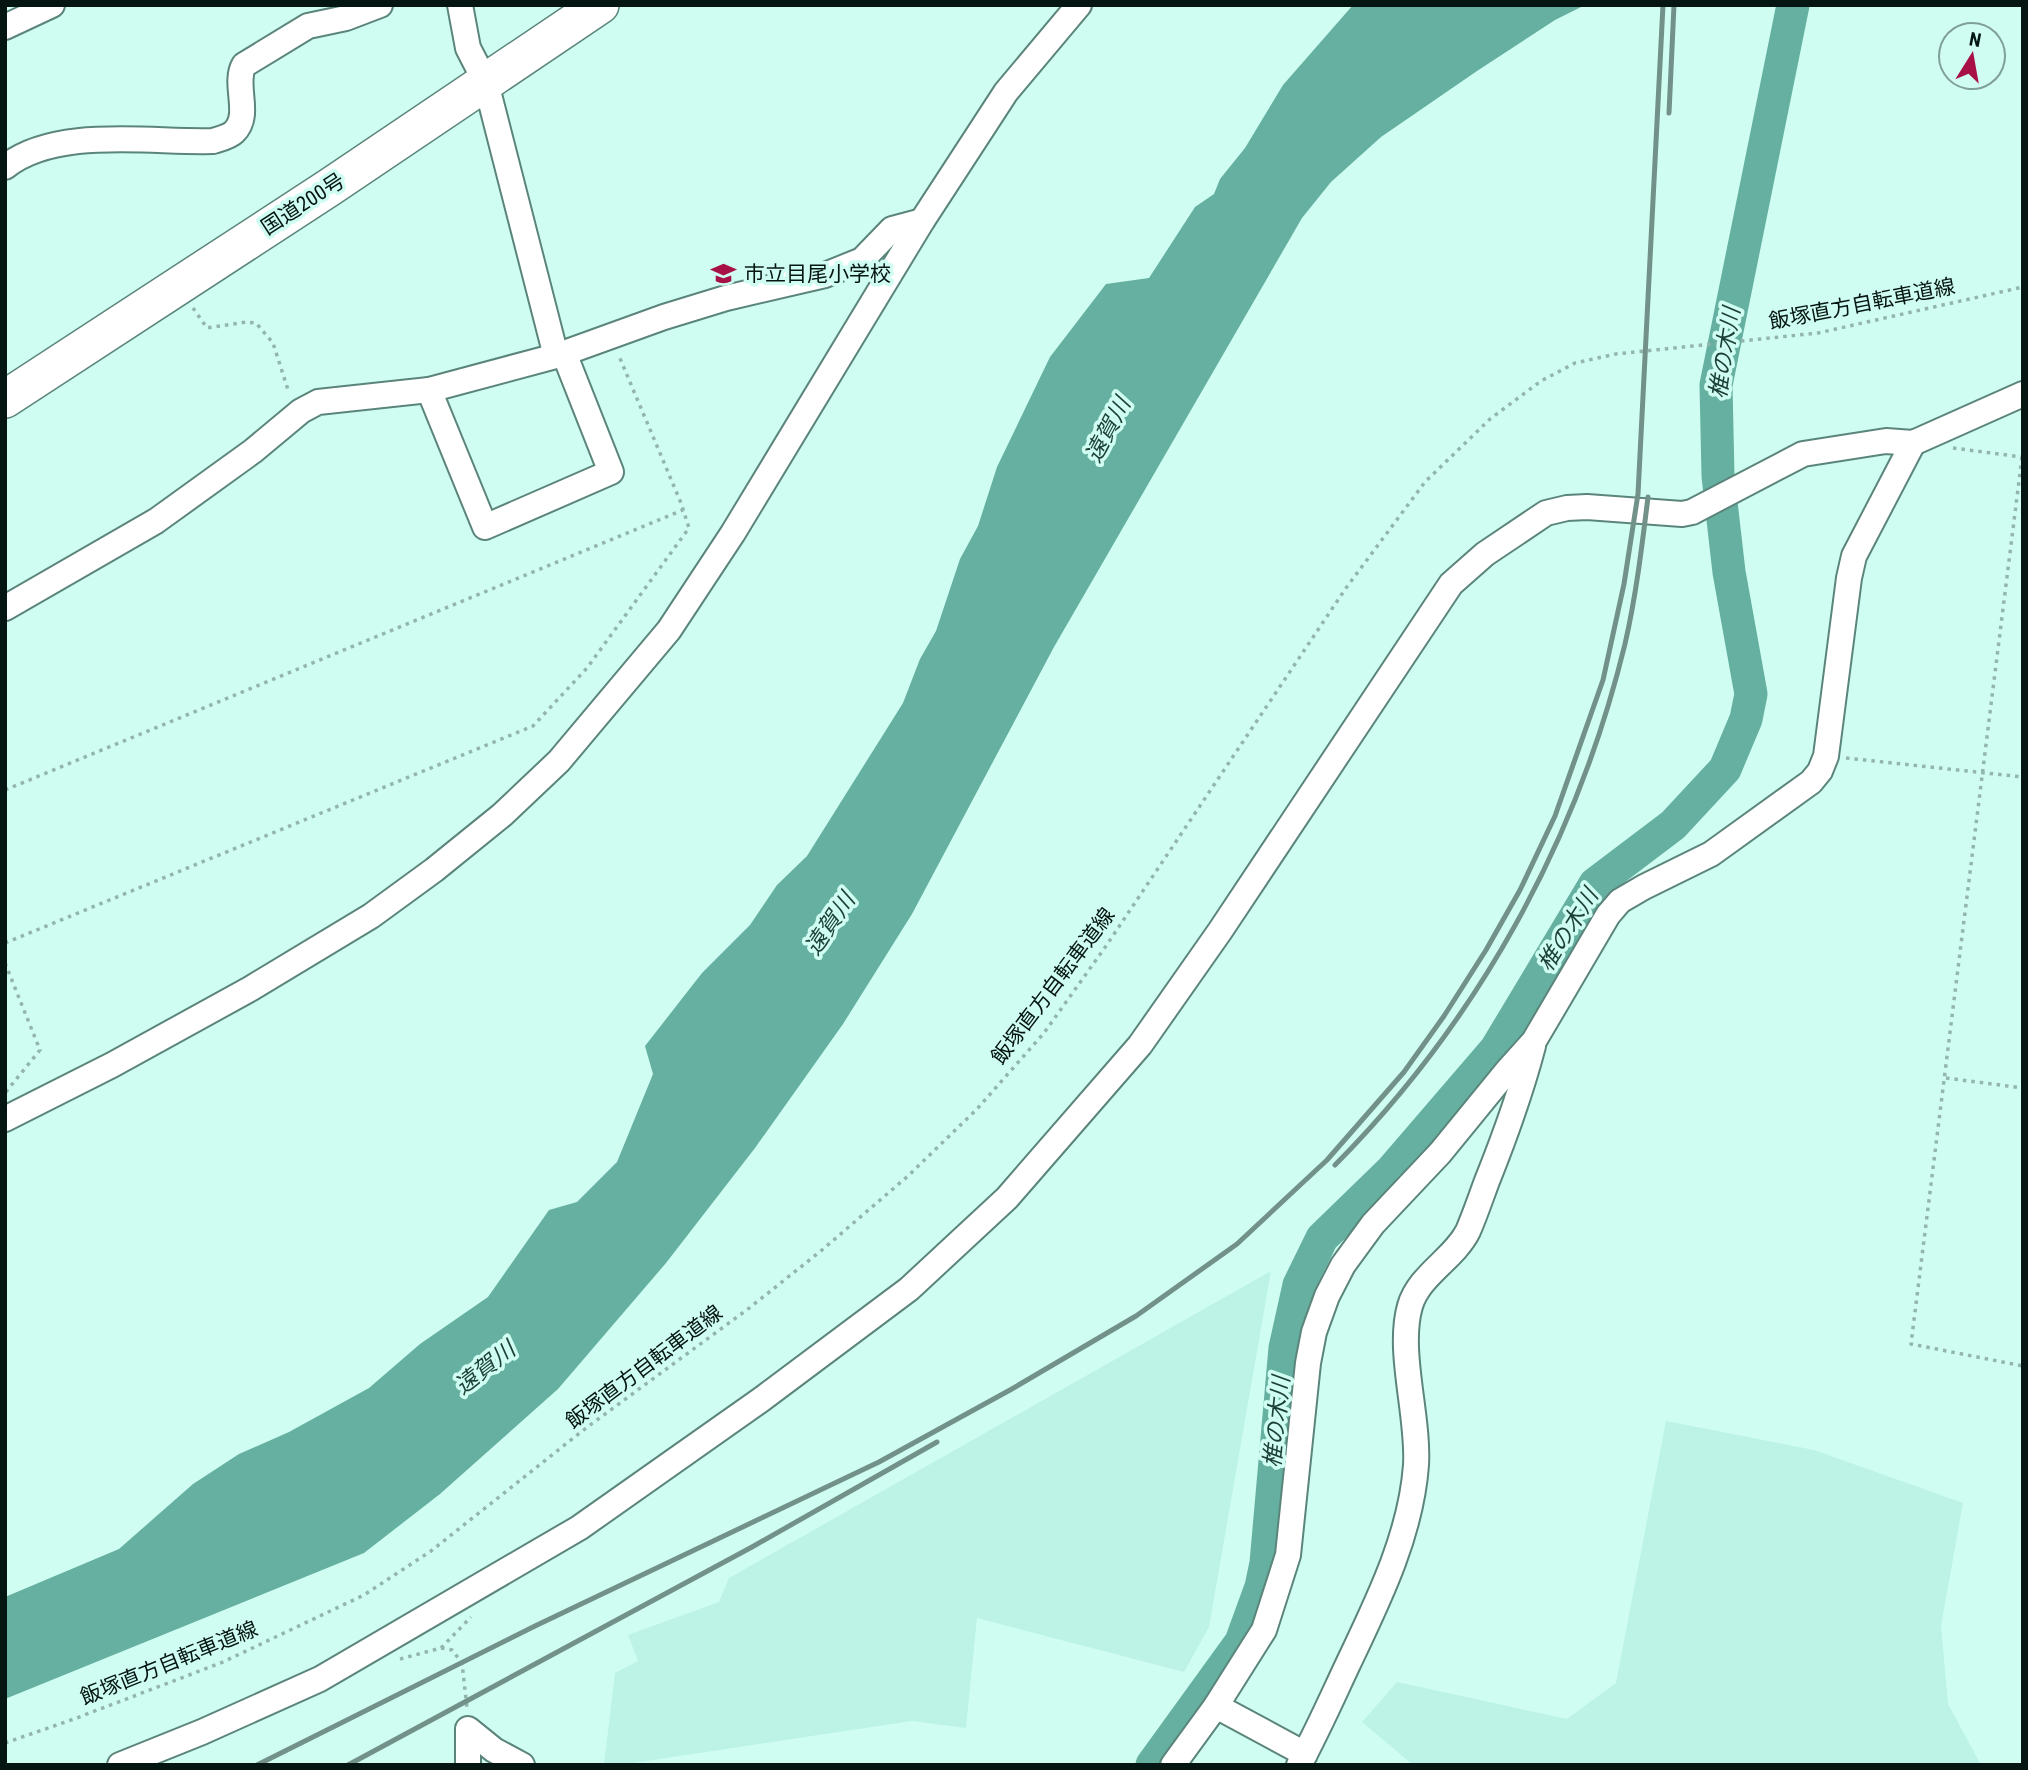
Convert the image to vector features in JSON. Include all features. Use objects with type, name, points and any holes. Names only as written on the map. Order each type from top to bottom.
[{"type":"highway","name":"国道200号","points":[[5,400],[600,5]]},
{"type":"street","points":[[5,27],[52,5]]},
{"type":"street","points":[[5,167],[33,153],[65,142],[92,139],[213,141],[226,136],[235,131],[240,122],[242,110],[239,73],[244,65],[308,26],[346,18],[380,5]]},
{"type":"street","points":[[429,390],[485,527],[611,472],[560,354],[486,83],[468,48],[460,5]]},
{"type":"street","points":[[5,1119],[112,1065],[250,989],[371,916],[502,815],[559,761],[668,630],[733,533],[922,221],[1006,92],[1079,5]]},
{"type":"street","points":[[5,608],[156,521],[253,452],[301,411],[318,402],[429,390],[560,354],[726,298],[825,275],[862,260],[892,229],[922,221]]},
{"type":"street","points":[[120,1765],[320,1679],[557,1542],[762,1399],[909,1289],[1007,1198],[1139,1045],[1228,919],[1451,584],[1486,554],[1546,513],[1587,507],[1692,512],[1803,454],[1886,441],[1913,443],[2023,394]]},
{"type":"street","points":[[1173,1765],[1216,1706],[1264,1630],[1289,1555],[1308,1363],[1314,1332],[1327,1296],[1343,1265],[1373,1224],[1440,1153],[1534,1041],[1608,915],[1620,901],[1711,854],[1811,782],[1820,771],[1826,756],[1854,556],[1913,443]]},
{"type":"street","points":[[1216,1706],[1302,1759],[1386,1581],[1409,1511],[1416,1465],[1416,1431],[1408,1369],[1407,1325],[1411,1304],[1420,1287],[1454,1251],[1467,1232],[1517,1104],[1534,1041]]},
{"type":"street","points":[[468,1729],[468,1765]]},
{"type":"street","points":[[468,1729],[494,1750],[522,1765]]},
{"type":"path","points":[[178,286],[207,328],[256,323],[273,342],[285,387],[301,411]]},
{"type":"path","name":"飯塚直方自転車道線","points":[[5,1743],[223,1662],[363,1595],[432,1551],[586,1428],[748,1309],[908,1176],[977,1109],[1044,1033],[1106,946],[1346,588],[1425,482],[1490,419],[1541,381],[1575,363],[1616,354],[1818,333],[2023,287]]},
{"type":"path","points":[[5,943],[533,726],[587,668],[689,528],[611,337]]},
{"type":"path","points":[[1913,443],[2023,457],[1981,772],[1912,1345],[2023,1366]]},
{"type":"path","points":[[5,790],[683,510]]},
{"type":"path","points":[[1826,756],[2023,778]]},
{"type":"path","points":[[5,963],[40,1049],[5,1093]]},
{"type":"path","points":[[1946,1078],[2023,1088]]},
{"type":"path","points":[[387,1662],[441,1648],[452,1650],[462,1663],[468,1729]]},
{"type":"shaded area","points":[[1271,1271],[1209,1627],[1184,1672],[977,1618],[966,1728],[912,1721],[620,1765],[604,1765],[615,1673],[638,1661],[628,1635],[719,1602],[729,1578]]},
{"type":"shaded area","points":[[1666,1421],[1814,1450],[1963,1503],[1941,1626],[1948,1704],[1981,1765],[1413,1765],[1362,1722],[1397,1682],[1567,1719],[1616,1683]]},
{"type":"water","name":"遠賀川","points":[[1353,5],[1585,5],[1555,20],[1381,137],[1331,182],[1302,218],[1054,647],[912,914],[843,1024],[755,1148],[666,1263],[558,1389],[440,1494],[364,1553],[5,1699],[5,1597],[119,1549],[193,1484],[239,1454],[289,1432],[369,1388],[420,1344],[488,1297],[549,1210],[577,1202],[617,1162],[653,1074],[645,1046],[702,973],[750,925],[777,885],[807,856],[903,703],[920,659],[936,631],[960,559],[978,526],[997,467],[1050,357],[1106,284],[1149,278],[1195,207],[1214,194],[1220,179],[1245,148],[1283,85]]},
{"type":"waterway","name":"椎の木川","points":[[1152,1765],[1241,1642],[1261,1587],[1266,1563],[1285,1348],[1299,1285],[1322,1238],[1392,1170],[1496,1049],[1595,884],[1673,825],[1725,769],[1746,719],[1751,694],[1729,572],[1718,476],[1716,385],[1793,5]]},
{"type":"railway","points":[[257,1765],[535,1626],[879,1462],[1010,1390],[1136,1316],[1237,1244],[1327,1160],[1404,1072],[1444,1016],[1520,890],[1555,816],[1603,680],[1624,584],[1638,494],[1663,5]]},
{"type":"railway","points":[[1669,113],[1674,5]]},
{"type":"railway","points":[[1335,1165],[1387,1109],[1434,1051],[1477,989],[1516,924],[1550,857],[1580,788],[1605,717],[1625,644],[1636,589],[1648,497]]},
{"type":"railway","points":[[348,1765],[752,1547],[937,1442]]},
{"type":"place","name":"市立目尾小学校","points":[[724,274]]}]
